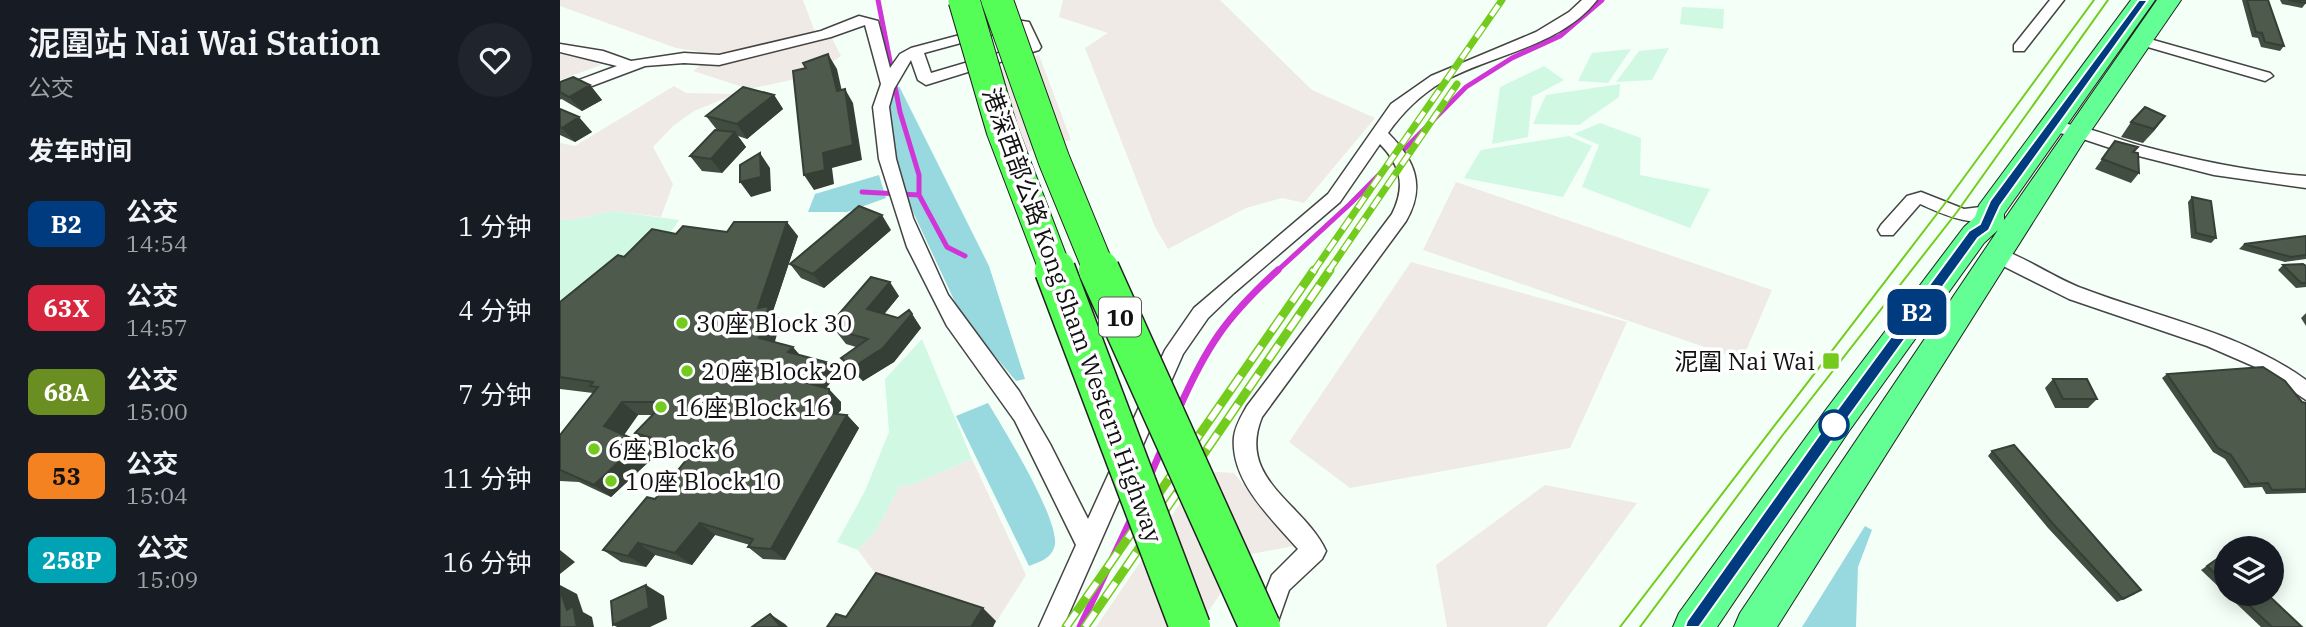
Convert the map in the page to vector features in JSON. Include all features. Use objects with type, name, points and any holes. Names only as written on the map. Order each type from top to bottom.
[{"type":"highway","name":"港深西部公路 Kong Sham Western Highway","points":[[964,0],[1002,130],[1189,627]]},
{"type":"highway","name":"港深西部公路 Kong Sham Western Highway","points":[[997,0],[1017,63],[1084,234],[1262,627]]},
{"type":"main road","points":[[1693,627],[1837,421],[1981,229],[2065,129],[2143,0]]},
{"type":"main road","points":[[1754,627],[1981,229],[2139,40],[2169,0]]},
{"type":"street","points":[[1051,627],[1177,347],[1201,313],[1334,198],[1397,108],[1436,79],[1541,34],[1574,15],[1590,0]]},
{"type":"street","points":[[2019,48],[2057,0]]},
{"type":"street","points":[[560,93],[630,66],[661,59],[719,60],[826,34],[868,19],[885,79],[889,83]]},
{"type":"street","points":[[916,51],[926,79],[1032,51],[1034,47],[1024,24],[1016,24],[916,51],[904,57],[889,83],[881,106],[890,176],[912,236],[954,321],[1012,397],[1067,498],[1087,543]]},
{"type":"street","points":[[2139,40],[2265,76]]},
{"type":"street","points":[[560,48],[603,56],[630,66]]},
{"type":"street","points":[[2065,129],[2213,171],[2306,182]]},
{"type":"street","points":[[1262,627],[1272,594],[1282,575],[1314,551],[1263,490],[1249,464],[1245,436],[1254,412],[1400,218],[1410,199],[1408,166],[1379,134]]},
{"type":"street","points":[[1887,230],[1913,200],[1920,198],[1981,229],[2076,294],[2214,340],[2267,363],[2306,391]]},
{"type":"shaded area","points":[[560,0],[803,0],[815,32],[719,55],[676,48],[560,6]]},
{"type":"shaded area","points":[[1063,0],[1220,0],[1312,90],[1375,118],[1304,203],[1282,198],[1246,208],[1168,249],[1155,227],[1085,48],[1108,33],[1059,17]]},
{"type":"shaded area","points":[[832,38],[841,56],[818,71],[787,81],[749,89],[693,71],[702,64]]},
{"type":"shaded area","points":[[560,48],[601,65],[560,80]]},
{"type":"shaded area","points":[[1039,55],[1071,140],[998,160],[971,77],[1030,61],[1030,58]]},
{"type":"shaded area","points":[[674,86],[686,93],[736,94],[694,111],[673,126],[653,147],[673,184],[661,217],[612,211],[573,220],[560,219],[560,143],[575,146]]},
{"type":"shaded area","points":[[899,86],[989,266],[1025,379],[1016,381],[962,317],[900,184],[886,108]]},
{"type":"shaded area","points":[[879,175],[886,198],[847,212],[808,212],[815,194]]},
{"type":"shaded area","points":[[1456,182],[1772,290],[1742,360],[1423,250]]},
{"type":"shaded area","points":[[1411,262],[1627,322],[1570,448],[1350,488],[1289,442]]},
{"type":"shaded area","points":[[988,403],[1030,476],[1055,536],[1050,555],[1029,566],[956,416]]},
{"type":"shaded area","points":[[972,459],[1026,575],[993,627],[846,627],[880,580],[858,550],[877,529],[900,485],[911,485]]},
{"type":"shaded area","points":[[1202,471],[1234,473],[1293,546],[1246,555],[1198,627],[1096,627]]},
{"type":"shaded area","points":[[1545,485],[1637,503],[1546,627],[1447,627],[1436,565]]},
{"type":"shaded area","points":[[1865,526],[1872,530],[1858,567],[1856,627],[1802,627]]},
{"type":"green space","points":[[1682,7],[1724,9],[1723,29],[1680,24]]},
{"type":"green space","points":[[1669,48],[1652,80],[1616,82],[1639,51]]},
{"type":"green space","points":[[1631,49],[1608,83],[1578,81],[1592,53]]},
{"type":"green space","points":[[1544,66],[1564,80],[1532,97],[1528,137],[1492,144],[1500,87]]},
{"type":"green space","points":[[1620,84],[1619,97],[1579,125],[1533,124],[1546,95]]},
{"type":"green space","points":[[1600,123],[1641,138],[1640,175],[1710,189],[1690,228],[1582,187],[1599,145],[1574,134]]},
{"type":"green space","points":[[1569,136],[1592,146],[1563,197],[1464,178],[1481,150]]},
{"type":"green space","points":[[612,211],[679,220],[668,236],[560,325],[560,219],[573,220]]},
{"type":"green space","points":[[922,339],[972,459],[911,485],[900,485],[877,529],[858,550],[837,542],[865,491],[889,432],[885,379]]},
{"type":"building","points":[[2247,0],[2268,0],[2284,46],[2265,42],[2262,33],[2256,32]]},
{"type":"building","points":[[828,54],[837,91],[845,89],[853,145],[823,153],[825,170],[804,175],[793,71],[806,68],[803,63]]},
{"type":"building","points":[[573,77],[590,85],[569,97],[560,92],[560,82]]},
{"type":"building","points":[[743,87],[774,95],[737,124],[706,116]]},
{"type":"building","points":[[2145,107],[2165,116],[2154,129],[2131,122]]},
{"type":"building","points":[[560,109],[579,117],[562,128]]},
{"type":"building","points":[[715,130],[735,132],[711,159],[690,156]]},
{"type":"building","points":[[2115,141],[2138,147],[2133,152],[2138,153],[2139,173],[2102,159]]},
{"type":"building","points":[[760,153],[761,177],[740,182],[740,165]]},
{"type":"building","points":[[2192,197],[2211,201],[2216,238],[2196,233]]},
{"type":"building","points":[[859,206],[882,215],[813,274],[790,264]]},
{"type":"building","points":[[734,222],[787,222],[758,308],[769,306],[759,338],[793,347],[788,352],[826,362],[807,383],[829,389],[829,397],[816,412],[847,415],[771,549],[748,547],[753,539],[700,523],[675,553],[638,543],[628,556],[603,550],[647,497],[655,499],[694,450],[635,433],[665,402],[622,402],[604,426],[640,442],[594,485],[560,470],[560,435],[598,387],[590,386],[593,382],[560,377],[560,302],[618,255],[624,257],[652,229],[676,234],[683,226],[727,232]]},
{"type":"building","points":[[2306,236],[2306,255],[2291,257],[2244,244]]},
{"type":"building","points":[[2283,265],[2306,266],[2306,283],[2301,283]]},
{"type":"building","points":[[871,277],[890,282],[867,309],[898,318],[909,310],[912,314],[883,348],[852,368],[841,358],[868,339],[835,330],[841,323],[833,321]]},
{"type":"building","points":[[2263,367],[2285,381],[2302,402],[2306,403],[2306,489],[2272,490],[2268,483],[2250,484],[2231,455],[2218,448],[2167,374]]},
{"type":"building","points":[[2053,379],[2087,379],[2097,399],[2063,399]]},
{"type":"building","points":[[2014,445],[2141,590],[2123,599],[2053,524],[1992,451]]},
{"type":"building","points":[[2214,561],[2214,573],[2207,566]]},
{"type":"building","points":[[876,573],[983,608],[971,627],[827,627],[836,614],[846,617]]},
{"type":"building","points":[[646,585],[649,608],[613,625],[611,601]]},
{"type":"building","points":[[560,590],[567,610],[573,606],[577,627],[560,627]]},
{"type":"building","points":[[2250,606],[2280,606],[2302,627],[2272,627]]},
{"type":"building","points":[[770,614],[781,627],[752,627]]},
{"type":"waterway","points":[[878,0],[900,112],[919,175],[919,195]]},
{"type":"waterway","points":[[1276,272],[1350,204],[1466,87],[1512,58],[1560,36],[1602,0]]},
{"type":"waterway","points":[[862,192],[919,195]]},
{"type":"waterway","points":[[919,195],[947,247],[965,256]]},
{"type":"waterway","points":[[1178,411],[1219,334],[1244,303],[1278,270]]},
{"type":"waterway","points":[[1149,478],[1163,446]]},
{"type":"waterway","points":[[1080,627],[1132,517]]},
{"type":"tram line","points":[[1620,627],[1943,206],[2094,0]]},
{"type":"tram line","points":[[1640,627],[1782,436],[1957,212],[2108,0]]},
{"type":"railway","points":[[1313,272],[1502,0]]},
{"type":"railway","points":[[1328,272],[1457,84]]},
{"type":"railway","points":[[1066,627],[1314,270]]},
{"type":"railway","points":[[1085,627],[1330,270]]},
{"type":"bus line","name":"B2","points":[[1693,627],[1837,421],[1974,235],[1985,226],[1990,219],[1990,212],[2143,0]]},
{"type":"place","name":"30座 Block 30","points":[[682,323]]},
{"type":"place","name":"泥圍 Nai Wai","points":[[1831,361]]},
{"type":"place","name":"20座 Block 20","points":[[687,371]]},
{"type":"place","name":"16座 Block 16","points":[[661,407]]},
{"type":"place","name":"6座 Block 6","points":[[594,449]]},
{"type":"place","name":"10座 Block 10","points":[[611,481]]}]
